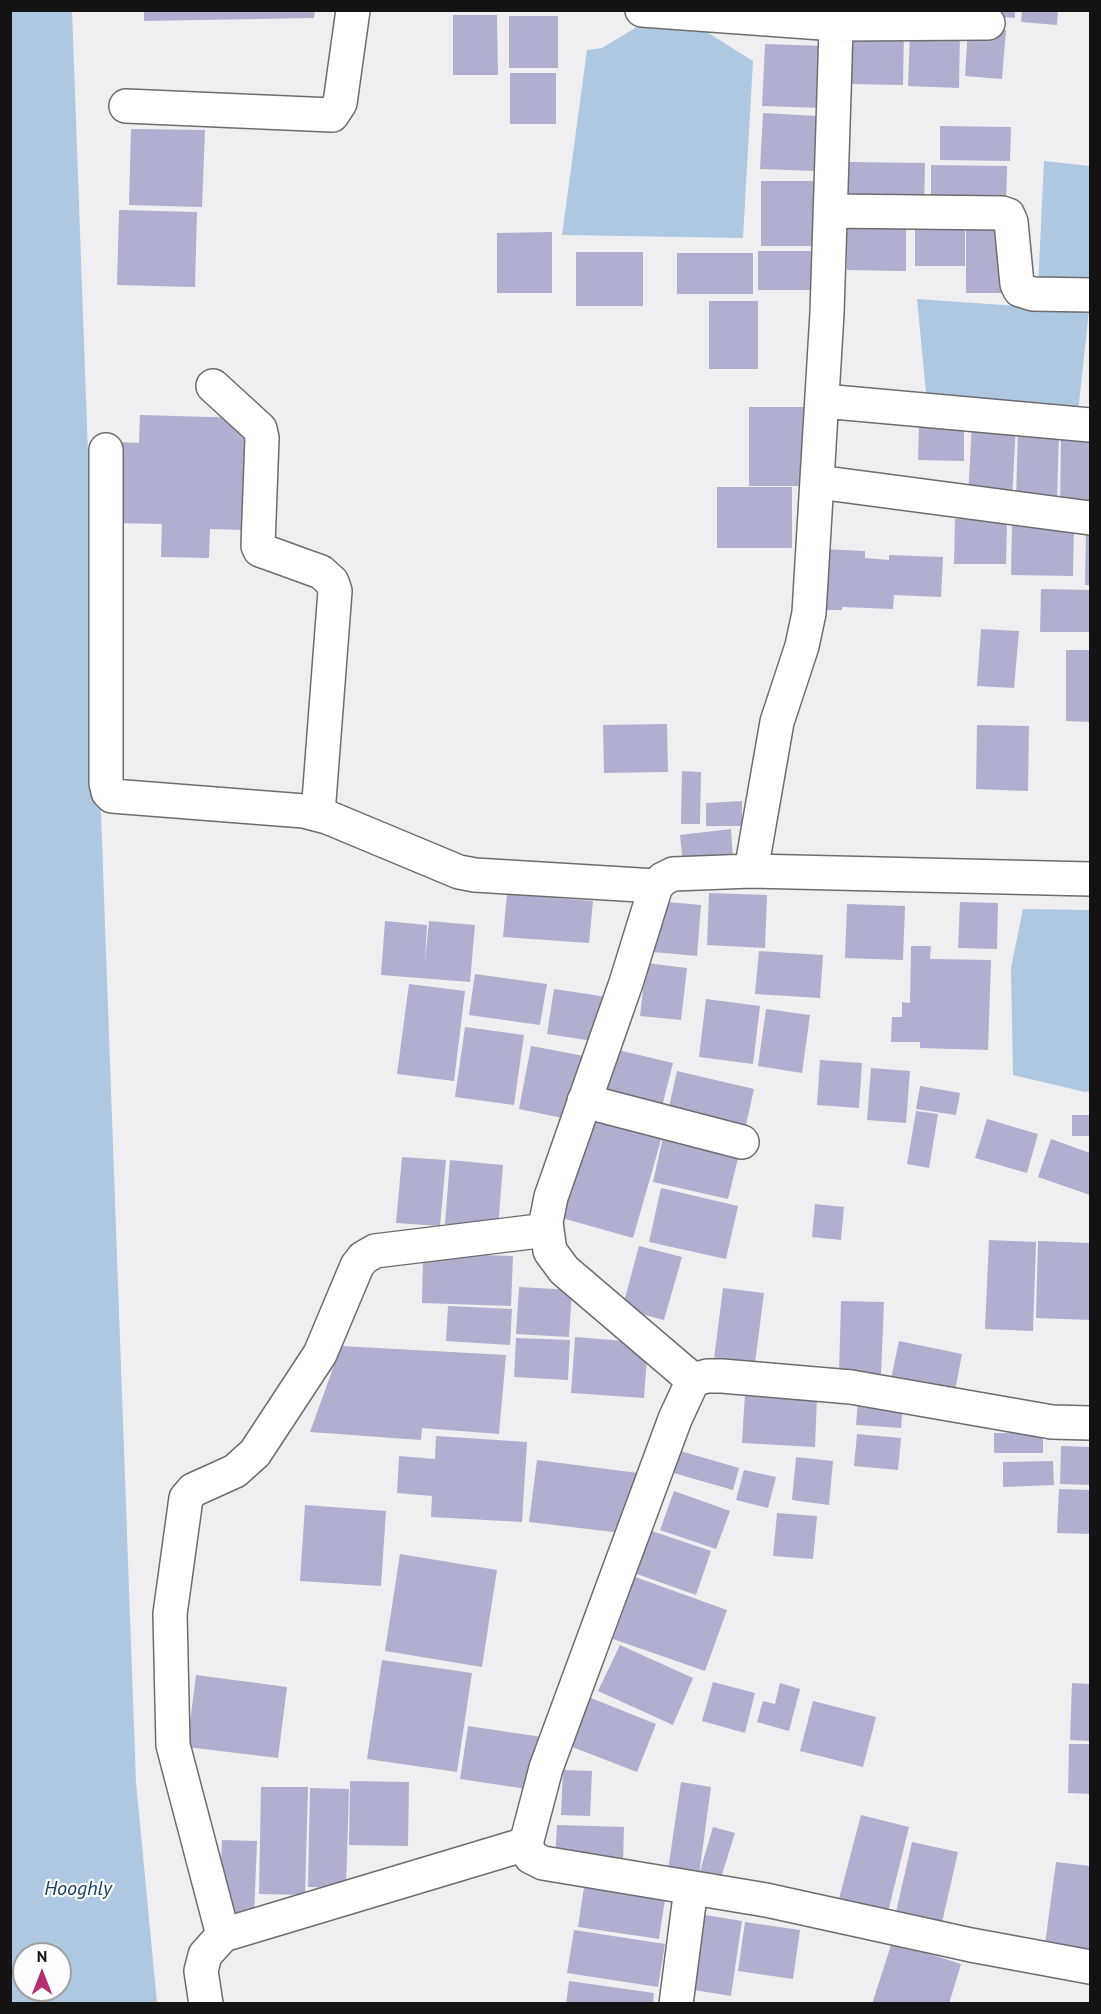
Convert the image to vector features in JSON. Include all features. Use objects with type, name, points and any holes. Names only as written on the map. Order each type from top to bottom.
[{"type":"street","points":[[126,106],[332,115],[340,103],[353,10]]},
{"type":"street","points":[[642,10],[988,23]]},
{"type":"street","points":[[751,871],[777,722],[807,628],[823,401],[838,17]]},
{"type":"street","points":[[831,211],[1002,213],[1008,215],[1011,222],[1017,284],[1020,290],[1033,294],[1090,295]]},
{"type":"street","points":[[213,386],[260,429],[262,438],[258,546],[260,550],[321,572],[332,582],[335,591],[318,814]]},
{"type":"street","points":[[823,401],[1090,425]]},
{"type":"street","points":[[106,450],[106,783],[108,792],[112,796],[318,814],[459,872],[492,877],[656,886]]},
{"type":"street","points":[[818,482],[1090,518]]},
{"type":"street","points":[[693,1380],[564,1270],[550,1251],[546,1222],[551,1197],[626,983],[656,886],[673,874],[751,871],[1090,879]]},
{"type":"street","points":[[584,1101],[742,1142]]},
{"type":"street","points":[[223,1935],[173,1745],[170,1614],[186,1498],[193,1490],[235,1471],[255,1453],[320,1354],[357,1266],[363,1258],[375,1251],[547,1230]]},
{"type":"street","points":[[1090,1423],[1052,1422],[851,1387],[722,1376],[707,1376],[693,1380],[675,1419],[546,1768],[526,1844],[531,1857],[543,1863],[765,1900],[971,1945],[1090,1967]]},
{"type":"street","points":[[206,2004],[201,1971],[205,1954],[223,1935],[526,1844]]},
{"type":"street","points":[[676,2004],[691,1888]]},
{"type":"water","name":"Hooghly","points":[[72,10],[136,1782],[157,2003],[11,2004],[10,11]]},
{"type":"water","points":[[640,25],[699,27],[753,61],[743,238],[562,235],[587,50],[602,48]]},
{"type":"water","points":[[1044,161],[1090,166],[1090,288],[1038,287]]},
{"type":"water","points":[[917,299],[1089,311],[1078,412],[926,393]]},
{"type":"water","points":[[1023,909],[1090,910],[1090,1091],[1085,1092],[1013,1075],[1011,968]]},
{"type":"building","points":[[144,10],[315,10],[314,18],[144,21]]},
{"type":"building","points":[[955,10],[1015,10],[1015,18],[955,13]]},
{"type":"building","points":[[1022,10],[1058,10],[1057,25],[1021,22]]},
{"type":"building","points":[[453,15],[497,15],[498,75],[453,75]]},
{"type":"building","points":[[509,16],[558,16],[558,68],[509,68]]},
{"type":"building","points":[[968,27],[1006,30],[1002,79],[965,76]]},
{"type":"building","points":[[848,31],[904,32],[903,85],[847,84]]},
{"type":"building","points":[[910,33],[960,35],[959,88],[908,86]]},
{"type":"building","points":[[765,44],[824,46],[822,108],[762,106]]},
{"type":"building","points":[[510,73],[556,73],[556,124],[510,124]]},
{"type":"building","points":[[763,113],[817,116],[814,171],[760,169]]},
{"type":"building","points":[[940,126],[1011,127],[1010,161],[940,160]]},
{"type":"building","points":[[131,129],[205,130],[202,207],[129,205]]},
{"type":"building","points":[[847,162],[925,163],[924,206],[847,205]]},
{"type":"building","points":[[931,165],[1007,166],[1006,209],[931,208]]},
{"type":"building","points":[[761,181],[821,181],[821,246],[761,246]]},
{"type":"building","points":[[119,210],[197,212],[195,287],[117,285]]},
{"type":"building","points":[[847,221],[906,221],[906,271],[847,270]]},
{"type":"building","points":[[915,221],[965,221],[965,266],[915,266]]},
{"type":"building","points":[[966,226],[1008,226],[1007,293],[966,293]]},
{"type":"building","points":[[552,232],[552,293],[497,293],[497,233]]},
{"type":"building","points":[[758,251],[823,251],[823,290],[758,290]]},
{"type":"building","points":[[576,252],[643,252],[643,306],[576,306]]},
{"type":"building","points":[[677,253],[753,253],[753,294],[677,294]]},
{"type":"building","points":[[709,301],[758,301],[758,369],[709,369]]},
{"type":"building","points":[[749,407],[811,407],[811,486],[749,486]]},
{"type":"building","points":[[140,415],[246,418],[243,530],[210,529],[209,558],[161,557],[162,524],[112,523],[115,442],[139,443]]},
{"type":"building","points":[[919,422],[964,423],[964,461],[918,460]]},
{"type":"building","points":[[972,422],[1016,424],[1012,500],[968,498]]},
{"type":"building","points":[[1018,430],[1059,431],[1057,501],[1016,500]]},
{"type":"building","points":[[1061,438],[1090,438],[1090,511],[1060,510]]},
{"type":"building","points":[[717,487],[792,487],[792,548],[717,548]]},
{"type":"building","points":[[955,519],[1007,520],[1006,564],[954,564]]},
{"type":"building","points":[[1012,526],[1074,526],[1073,576],[1011,575]]},
{"type":"building","points":[[1086,530],[1090,530],[1090,585],[1085,585]]},
{"type":"building","points":[[823,549],[865,551],[865,558],[889,560],[889,555],[943,557],[941,597],[894,595],[893,609],[842,607],[842,610],[821,610]]},
{"type":"building","points":[[1041,589],[1090,590],[1090,632],[1040,632]]},
{"type":"building","points":[[981,629],[1019,631],[1014,688],[977,686]]},
{"type":"building","points":[[1066,650],[1090,650],[1090,722],[1066,721]]},
{"type":"building","points":[[667,724],[668,772],[604,773],[603,725]]},
{"type":"building","points":[[977,725],[1029,726],[1028,791],[976,789]]},
{"type":"building","points":[[682,771],[701,772],[700,824],[681,824]]},
{"type":"building","points":[[742,801],[742,826],[706,826],[706,803]]},
{"type":"building","points":[[731,829],[733,859],[683,864],[680,835]]},
{"type":"building","points":[[709,893],[767,895],[765,948],[707,945]]},
{"type":"building","points":[[507,894],[593,901],[589,943],[503,937]]},
{"type":"building","points":[[657,901],[701,905],[697,956],[653,952]]},
{"type":"building","points":[[960,902],[998,903],[997,949],[958,948]]},
{"type":"building","points":[[847,904],[905,906],[903,960],[845,958]]},
{"type":"building","points":[[385,921],[427,925],[425,962],[429,921],[475,925],[470,982],[381,975]]},
{"type":"building","points":[[911,946],[931,946],[930,959],[991,960],[988,1050],[920,1048],[920,1042],[891,1042],[892,1017],[902,1017],[902,1002],[910,1003]]},
{"type":"building","points":[[759,951],[823,955],[820,998],[755,994]]},
{"type":"building","points":[[646,963],[687,968],[681,1020],[640,1016]]},
{"type":"building","points":[[475,974],[547,984],[540,1025],[469,1015]]},
{"type":"building","points":[[409,984],[465,991],[454,1081],[397,1074]]},
{"type":"building","points":[[554,989],[607,997],[600,1042],[547,1034]]},
{"type":"building","points":[[706,999],[760,1006],[753,1064],[699,1057]]},
{"type":"building","points":[[766,1009],[810,1015],[802,1073],[758,1066]]},
{"type":"building","points":[[465,1027],[524,1035],[514,1105],[455,1097]]},
{"type":"building","points":[[531,1046],[584,1056],[572,1120],[519,1109]]},
{"type":"building","points":[[614,1049],[673,1063],[661,1111],[602,1097]]},
{"type":"building","points":[[820,1060],[862,1063],[859,1108],[817,1105]]},
{"type":"building","points":[[871,1068],[910,1071],[906,1123],[867,1120]]},
{"type":"building","points":[[677,1071],[754,1089],[744,1134],[667,1116]]},
{"type":"building","points":[[920,1086],[960,1093],[956,1115],[916,1109]]},
{"type":"building","points":[[916,1111],[938,1114],[929,1168],[907,1164]]},
{"type":"building","points":[[592,1113],[663,1133],[633,1238],[562,1218]]},
{"type":"building","points":[[1072,1115],[1090,1115],[1090,1136],[1072,1136]]},
{"type":"building","points":[[987,1119],[1038,1134],[1027,1173],[975,1158]]},
{"type":"building","points":[[664,1133],[740,1150],[728,1199],[653,1182]]},
{"type":"building","points":[[1051,1139],[1090,1153],[1090,1195],[1038,1177]]},
{"type":"building","points":[[402,1157],[446,1160],[440,1226],[396,1223]]},
{"type":"building","points":[[450,1160],[503,1165],[498,1228],[445,1224]]},
{"type":"building","points":[[661,1188],[738,1206],[726,1259],[649,1242]]},
{"type":"building","points":[[815,1204],[844,1207],[841,1240],[812,1237]]},
{"type":"building","points":[[989,1240],[1036,1242],[1033,1331],[985,1329]]},
{"type":"building","points":[[1038,1241],[1090,1243],[1090,1320],[1036,1318]]},
{"type":"building","points":[[639,1246],[682,1257],[664,1320],[622,1309]]},
{"type":"building","points":[[423,1253],[513,1256],[511,1306],[422,1303]]},
{"type":"building","points":[[519,1287],[572,1290],[569,1337],[516,1334]]},
{"type":"building","points":[[723,1288],[764,1293],[755,1363],[714,1359]]},
{"type":"building","points":[[841,1301],[884,1302],[881,1375],[839,1374]]},
{"type":"building","points":[[448,1306],[512,1309],[510,1345],[446,1341]]},
{"type":"building","points":[[575,1337],[648,1343],[644,1398],[571,1393]]},
{"type":"building","points":[[516,1338],[570,1340],[568,1380],[514,1377]]},
{"type":"building","points":[[899,1341],[962,1354],[955,1391],[891,1379]]},
{"type":"building","points":[[341,1346],[506,1355],[499,1434],[422,1428],[421,1440],[310,1432]]},
{"type":"building","points":[[745,1393],[817,1397],[815,1447],[742,1443]]},
{"type":"building","points":[[858,1401],[903,1404],[901,1428],[856,1425]]},
{"type":"building","points":[[994,1433],[1043,1433],[1043,1453],[994,1453]]},
{"type":"building","points":[[857,1434],[901,1438],[898,1470],[854,1466]]},
{"type":"building","points":[[436,1436],[527,1442],[522,1522],[431,1517],[432,1496],[397,1493],[399,1456],[435,1459]]},
{"type":"building","points":[[1061,1446],[1090,1447],[1090,1485],[1060,1484]]},
{"type":"building","points":[[677,1450],[739,1468],[733,1490],[670,1472]]},
{"type":"building","points":[[796,1457],[833,1461],[829,1505],[792,1500]]},
{"type":"building","points":[[537,1460],[638,1473],[630,1534],[529,1522]]},
{"type":"building","points":[[1053,1461],[1054,1485],[1003,1487],[1003,1462]]},
{"type":"building","points":[[744,1470],[776,1477],[768,1508],[736,1500]]},
{"type":"building","points":[[1059,1489],[1090,1490],[1090,1534],[1057,1533]]},
{"type":"building","points":[[674,1491],[730,1511],[716,1549],[660,1530]]},
{"type":"building","points":[[305,1505],[386,1511],[381,1586],[300,1581]]},
{"type":"building","points":[[777,1513],[817,1516],[813,1559],[773,1556]]},
{"type":"building","points":[[649,1530],[711,1551],[696,1595],[634,1573]]},
{"type":"building","points":[[400,1554],[497,1570],[482,1667],[385,1651]]},
{"type":"building","points":[[635,1577],[727,1610],[705,1671],[613,1639]]},
{"type":"building","points":[[620,1645],[693,1678],[673,1725],[598,1691]]},
{"type":"building","points":[[382,1660],[472,1673],[457,1772],[367,1759]]},
{"type":"building","points":[[196,1675],[287,1687],[278,1758],[187,1747]]},
{"type":"building","points":[[713,1682],[755,1693],[745,1733],[702,1721]]},
{"type":"building","points":[[780,1683],[800,1689],[789,1731],[757,1722],[763,1701],[775,1704]]},
{"type":"building","points":[[1072,1683],[1090,1684],[1090,1741],[1070,1740]]},
{"type":"building","points":[[586,1696],[656,1724],[637,1772],[567,1745]]},
{"type":"building","points":[[813,1701],[876,1717],[863,1767],[800,1751]]},
{"type":"building","points":[[468,1726],[542,1737],[533,1790],[460,1779]]},
{"type":"building","points":[[1069,1744],[1090,1744],[1090,1794],[1068,1793]]},
{"type":"building","points":[[563,1770],[592,1771],[590,1816],[561,1815]]},
{"type":"building","points":[[350,1781],[409,1782],[408,1846],[349,1845]]},
{"type":"building","points":[[681,1782],[711,1787],[699,1875],[668,1870]]},
{"type":"building","points":[[261,1787],[308,1787],[305,1895],[259,1894]]},
{"type":"building","points":[[310,1788],[349,1789],[346,1888],[308,1887]]},
{"type":"building","points":[[861,1815],[909,1827],[888,1912],[839,1899]]},
{"type":"building","points":[[557,1825],[624,1827],[623,1862],[555,1859]]},
{"type":"building","points":[[713,1827],[735,1833],[719,1884],[698,1878]]},
{"type":"building","points":[[222,1840],[257,1841],[254,1915],[219,1914]]},
{"type":"building","points":[[912,1842],[958,1852],[941,1927],[895,1916]]},
{"type":"building","points":[[1056,1862],[1090,1866],[1090,1951],[1044,1952]]},
{"type":"building","points":[[585,1881],[666,1893],[659,1939],[578,1927]]},
{"type":"building","points":[[693,1913],[742,1921],[731,1996],[682,1988]]},
{"type":"building","points":[[745,1922],[800,1930],[793,1979],[738,1971]]},
{"type":"building","points":[[574,1930],[665,1944],[658,1987],[567,1973]]},
{"type":"building","points":[[892,1942],[961,1964],[949,2004],[872,2004]]},
{"type":"building","points":[[569,1981],[654,1993],[653,2004],[566,2004]]}]
